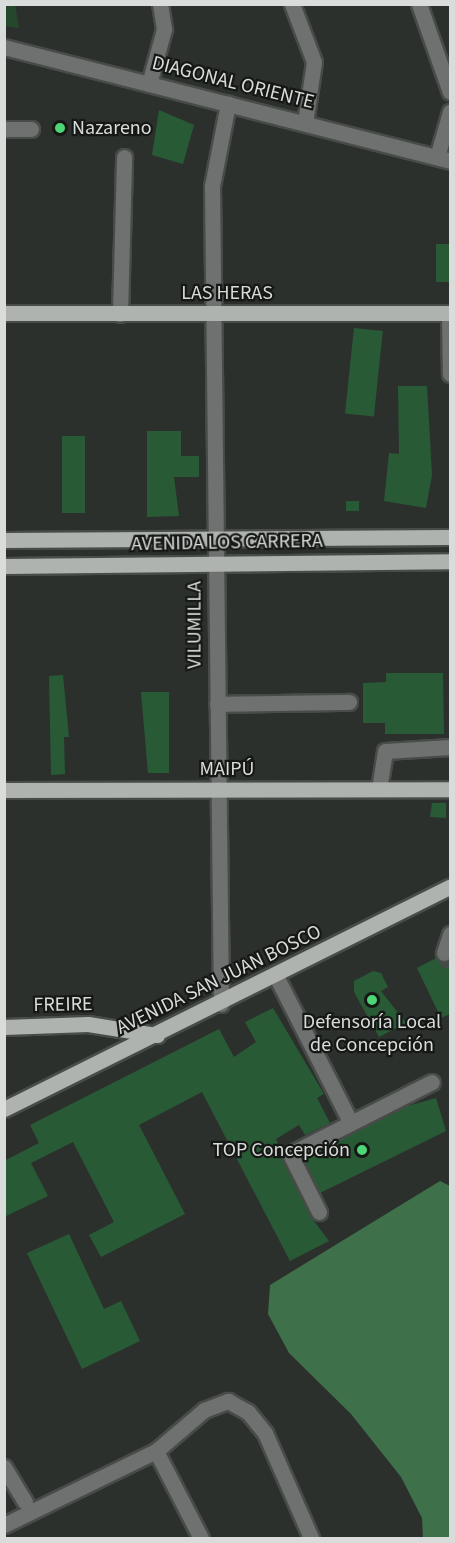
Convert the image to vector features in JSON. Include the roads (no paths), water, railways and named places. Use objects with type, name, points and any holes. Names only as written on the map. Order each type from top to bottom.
[{"type":"main road","name":"LAS HERAS","points":[[4,313],[214,315],[450,313]]},
{"type":"main road","name":"AVENIDA LOS CARRERA","points":[[4,540],[450,537]]},
{"type":"main road","name":"AVENIDA LOS CARRERA","points":[[4,566],[450,561]]},
{"type":"main road","name":"MAIPÚ","points":[[4,790],[450,789]]},
{"type":"main road","name":"AVENIDA SAN JUAN BOSCO","points":[[4,1109],[220,1004],[450,887]]},
{"type":"main road","name":"FREIRE","points":[[4,1027],[88,1024],[157,1035]]},
{"type":"street","points":[[149,84],[164,29],[160,4]]},
{"type":"street","points":[[292,4],[314,62],[305,123]]},
{"type":"street","points":[[419,4],[450,92]]},
{"type":"street","name":"DIAGONAL ORIENTE","points":[[4,47],[444,159]]},
{"type":"street","name":"VILUMILLA","points":[[220,1004],[213,176],[228,104]]},
{"type":"street","points":[[444,159],[450,112]]},
{"type":"street","points":[[4,129],[31,129]]},
{"type":"street","points":[[120,314],[124,157]]},
{"type":"street","points":[[450,313],[450,374]]},
{"type":"street","points":[[217,704],[349,702]]},
{"type":"street","points":[[379,789],[385,751],[450,747]]},
{"type":"street","points":[[444,953],[450,934]]},
{"type":"street","points":[[276,976],[351,1123]]},
{"type":"street","points":[[319,1212],[290,1154],[432,1082]]},
{"type":"street","points":[[4,1525],[156,1451],[213,1404],[235,1402],[265,1433],[310,1539]]},
{"type":"street","points":[[156,1451],[201,1539]]},
{"type":"street","points":[[4,1467],[25,1502]]},
{"type":"tunnel","points":[[444,953],[450,966]]},
{"type":"place","name":"Nazareno","points":[[60,128]]},
{"type":"place","name":"Defensoría Local de Concepción","points":[[372,1000]]},
{"type":"place","name":"TOP Concepción","points":[[362,1150]]}]
